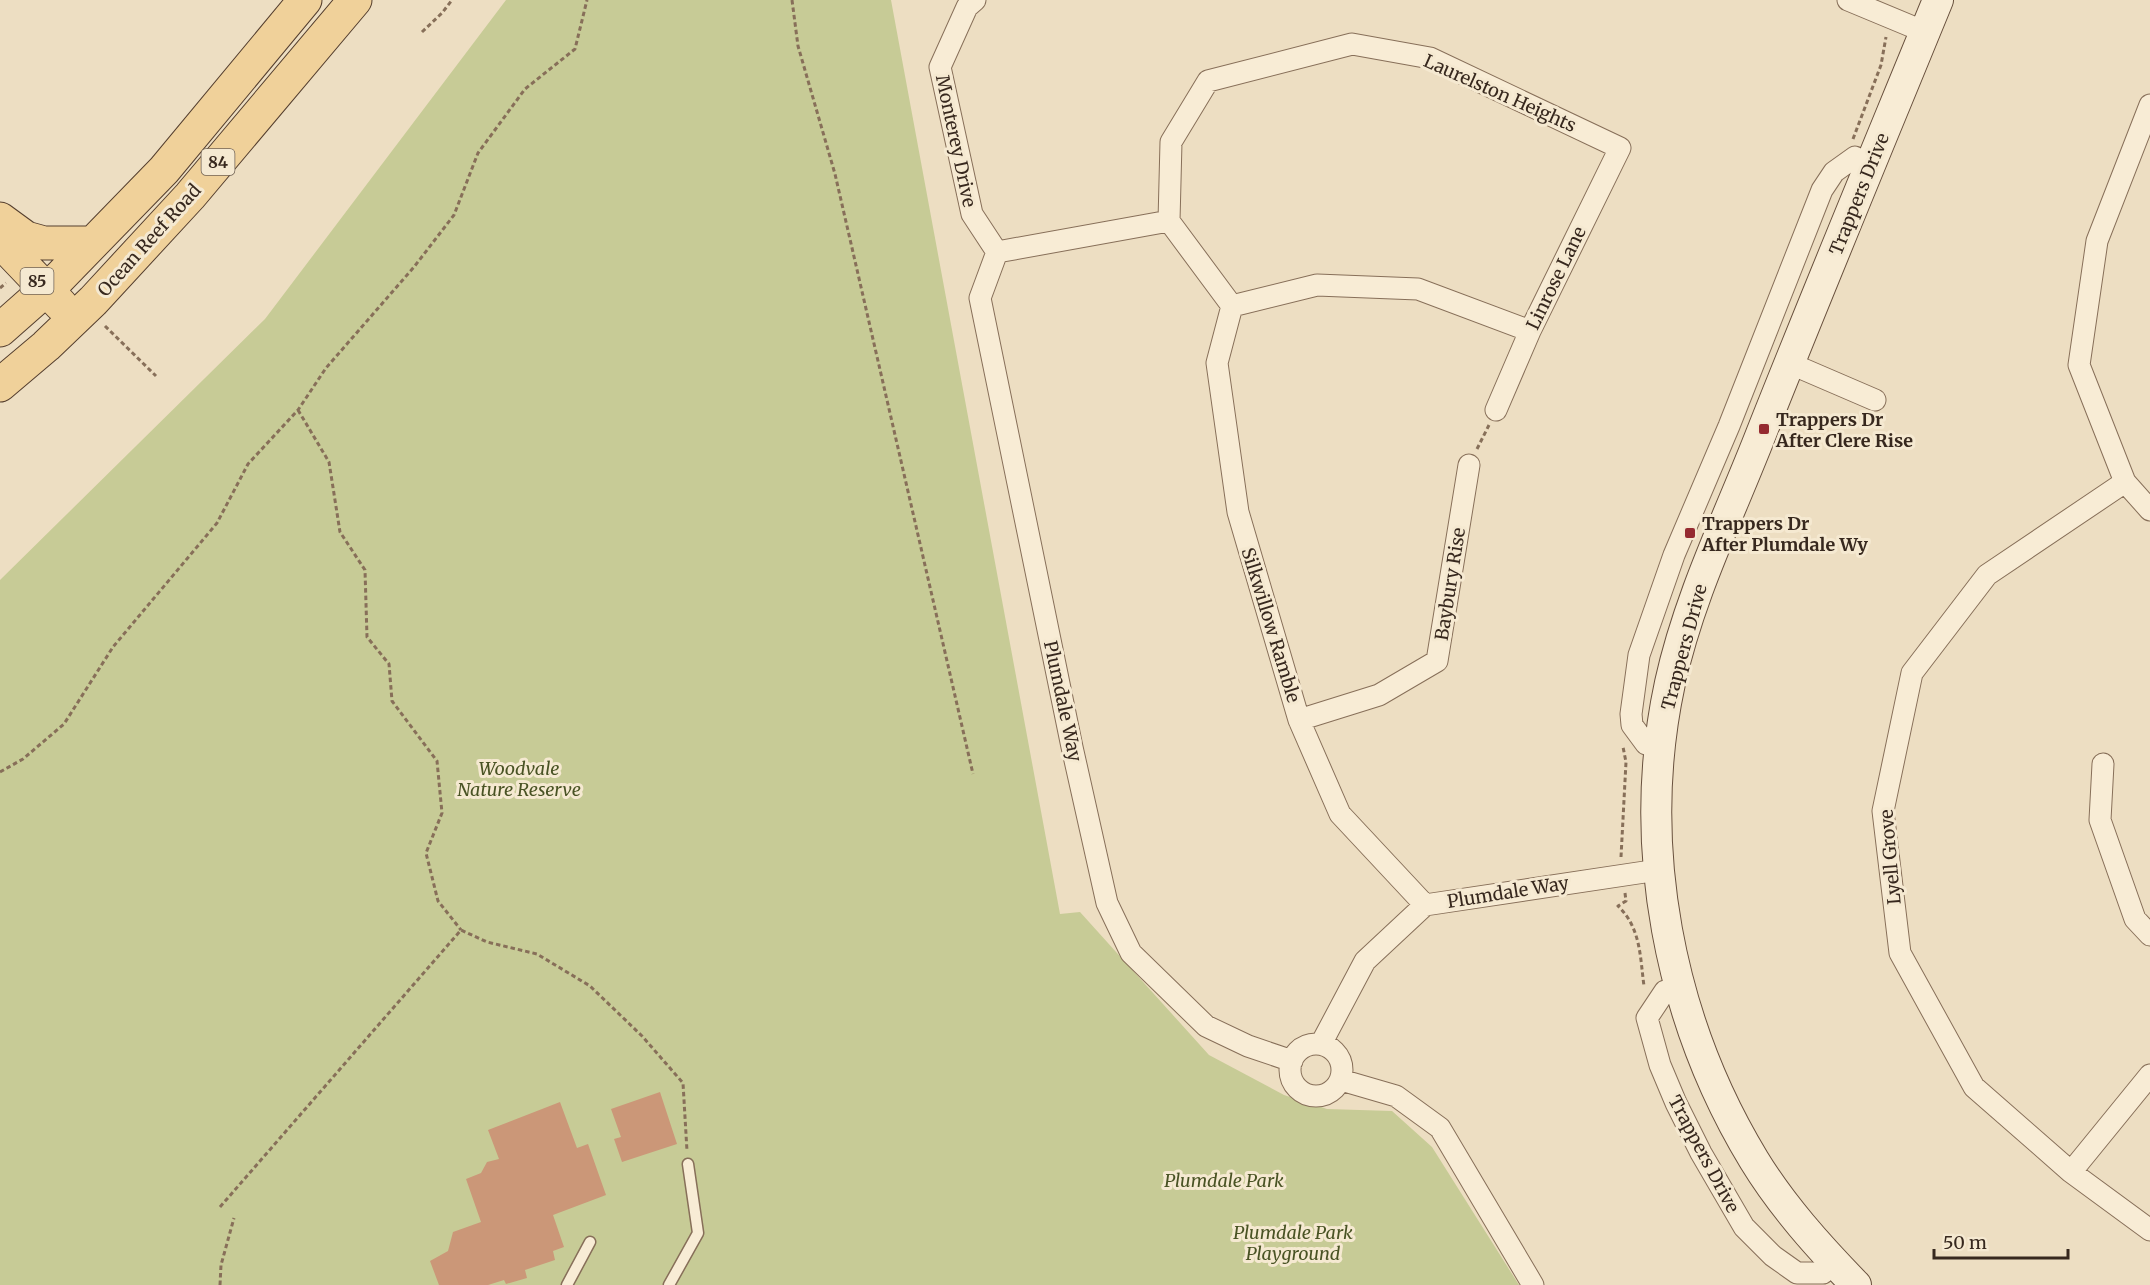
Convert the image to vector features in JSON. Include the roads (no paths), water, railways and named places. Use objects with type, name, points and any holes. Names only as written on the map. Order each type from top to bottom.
[{"type":"main road","name":"Ocean Reef Road","points":[[6,315],[46,290],[164,170],[305,0]]},
{"type":"main road","name":"Ocean Reef Road","points":[[0,385],[46,346],[88,320],[355,0]]},
{"type":"main road","name":"Trappers Drive","points":[[1856,1285],[1785,1205],[1756,1163],[1724,1107],[1698,1043],[1679,982],[1665,920],[1650,871],[1642,783],[1651,707],[1674,618],[1845,164],[1912,19],[1938,0]]},
{"type":"main road","name":"Trappers Drive","points":[[1830,1279],[1774,1217],[1733,1153],[1697,1087],[1665,991],[1646,898],[1661,736],[1670,684],[1705,569],[1789,363],[1912,19]]},
{"type":"main road","points":[[0,219],[26,237],[44,243],[93,243]]},
{"type":"main road","name":"85","points":[[0,241],[46,290],[88,320]]},
{"type":"main road","name":"85","points":[[6,315],[46,346]]},
{"type":"street","name":"Monterey Drive","points":[[975,0],[967,7],[940,67],[972,214],[997,252]]},
{"type":"street","points":[[1848,0],[1912,19]]},
{"type":"street","name":"Laurelston Heights","points":[[1169,221],[1171,142],[1208,81],[1352,44],[1430,58],[1620,148]]},
{"type":"street","points":[[2150,105],[2097,241],[2079,365],[2125,482],[2150,510]]},
{"type":"street","name":"Linrose Lane","points":[[1496,410],[1530,331],[1620,148]]},
{"type":"street","points":[[997,252],[1169,221],[1232,306],[1317,285],[1418,289],[1530,331]]},
{"type":"street","name":"Plumdale Way","points":[[997,252],[980,298],[1072,747],[1107,903],[1131,953],[1206,1026],[1248,1046],[1292,1061]]},
{"type":"street","name":"Silkwillow Ramble","points":[[1232,306],[1217,363],[1238,512],[1299,720],[1340,814],[1425,905]]},
{"type":"street","points":[[1789,363],[1875,400]]},
{"type":"street","name":"Baybury Rise","points":[[1299,720],[1379,695],[1437,661],[1469,465]]},
{"type":"street","name":"Lyell Grove","points":[[2125,482],[1987,575],[1912,673],[1882,812],[1900,953],[1974,1087],[2071,1172],[2150,1230]]},
{"type":"street","points":[[2103,764],[2100,820],[2135,919],[2150,935]]},
{"type":"street","name":"Plumdale Way","points":[[1321,1044],[1365,961],[1425,905],[1650,871]]},
{"type":"street","points":[[1312,1044],[1329,1047],[1340,1057],[1343,1073],[1341,1080],[1336,1088],[1320,1096],[1303,1093],[1291,1079],[1292,1061],[1303,1047],[1312,1044]]},
{"type":"street","points":[[2071,1172],[2150,1075]]},
{"type":"street","points":[[1341,1080],[1396,1096],[1440,1128],[1533,1285]]},
{"type":"lane","points":[[669,1285],[698,1233],[688,1164]]},
{"type":"lane","points":[[567,1285],[590,1242]]},
{"type":"place","name":"Trappers Dr After Clere Rise","points":[[1764,429]]},
{"type":"place","name":"Trappers Dr After Plumdale Wy","points":[[1690,533]]},
{"type":"park label","name":"Woodvale Nature Reserve","points":[[519,778]]},
{"type":"park label","name":"Plumdale Park","points":[[1224,1180]]},
{"type":"park label","name":"Plumdale Park Playground","points":[[1293,1242]]}]
